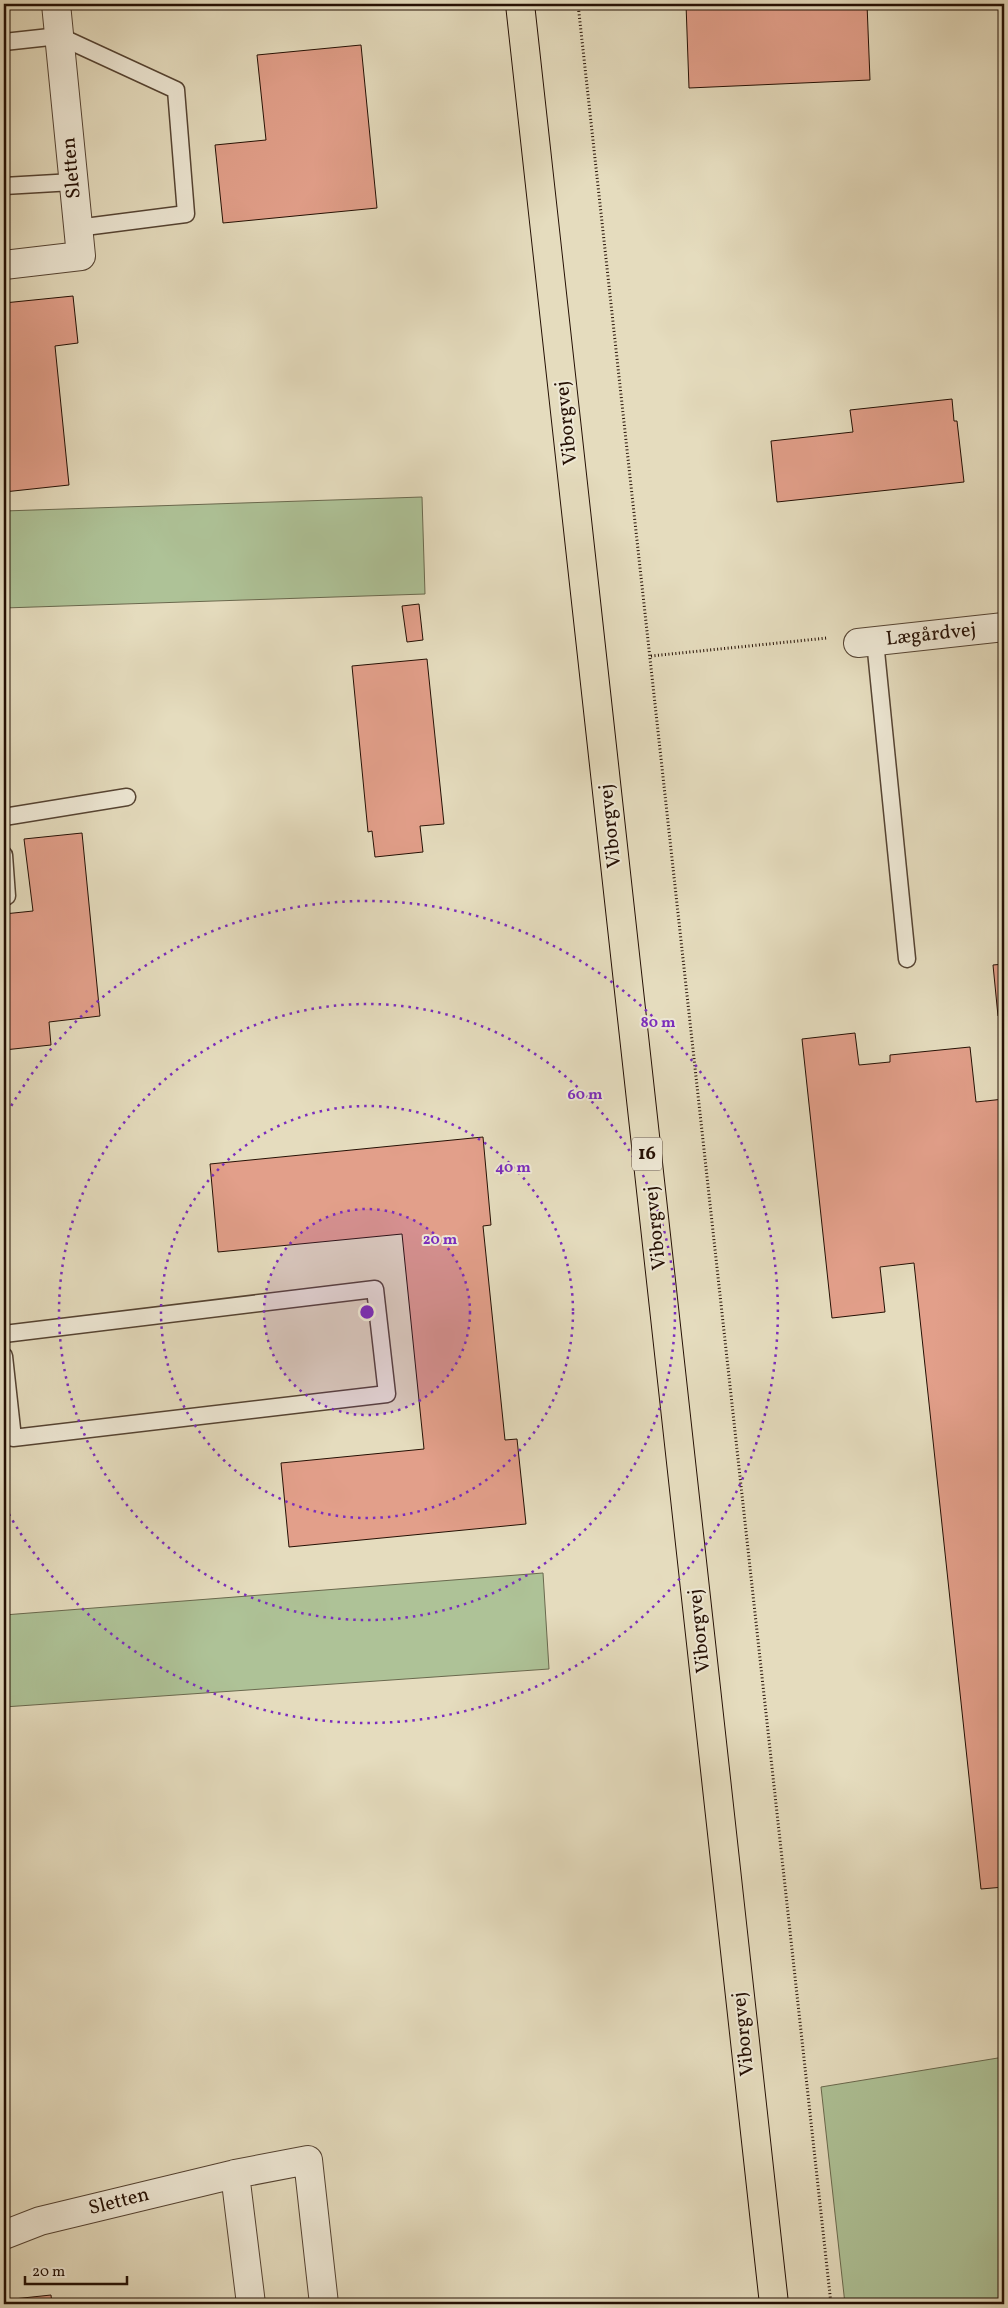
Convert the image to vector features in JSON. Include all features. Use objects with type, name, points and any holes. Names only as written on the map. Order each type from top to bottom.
[{"type":"main road","name":"Viborgvej","points":[[520,4],[774,2304]]},
{"type":"street","name":"Sletten","points":[[4,265],[81,256],[56,4]]},
{"type":"street","name":"Lægårdvej","points":[[866,642],[1004,627]]},
{"type":"street","name":"Sletten","points":[[4,2236],[40,2221],[235,2174],[308,2160],[324,2304]]},
{"type":"street","points":[[235,2174],[252,2304]]},
{"type":"lane","points":[[4,42],[59,36],[176,90],[186,214],[78,228]]},
{"type":"lane","points":[[4,186],[73,182]]},
{"type":"lane","points":[[866,642],[907,958]]},
{"type":"lane","points":[[4,817],[127,797]]},
{"type":"lane","points":[[4,855],[7,896],[4,896]]},
{"type":"lane","points":[[4,1334],[375,1290],[387,1394],[13,1438],[4,1356]]},
{"type":"path","points":[[578,4],[831,2304]]},
{"type":"path","points":[[651,656],[849,636],[866,642]]},
{"type":"green space","points":[[422,497],[425,594],[4,608],[4,511]]},
{"type":"green space","points":[[543,1573],[549,1669],[4,1707],[4,1615]]},
{"type":"green space","points":[[1004,2057],[1004,2304],[845,2304],[821,2087]]},
{"type":"building","points":[[686,4],[867,4],[870,80],[689,88]]},
{"type":"building","points":[[361,45],[377,208],[223,223],[215,145],[266,140],[257,55]]},
{"type":"building","points":[[73,296],[78,343],[55,346],[69,485],[4,492],[4,303]]},
{"type":"building","points":[[952,399],[954,421],[957,421],[964,482],[777,502],[771,441],[853,432],[850,410]]},
{"type":"building","points":[[419,604],[423,640],[407,642],[402,606]]},
{"type":"building","points":[[427,659],[444,824],[420,826],[423,852],[375,857],[372,831],[368,832],[352,666]]},
{"type":"building","points":[[82,833],[100,1016],[49,1022],[51,1045],[4,1050],[4,914],[33,911],[24,839]]},
{"type":"building","points":[[1004,964],[1004,1016],[998,1016],[993,965]]},
{"type":"building","points":[[855,1033],[859,1065],[890,1062],[890,1055],[970,1047],[976,1102],[1004,1099],[1004,1887],[981,1889],[914,1263],[880,1267],[885,1312],[832,1318],[802,1039]]},
{"type":"building","points":[[483,1137],[491,1225],[483,1226],[505,1440],[517,1439],[526,1524],[289,1547],[281,1463],[424,1449],[402,1234],[218,1252],[210,1164]]},
{"type":"building","points":[[51,2295],[52,2304],[4,2304],[4,2300]]}]
